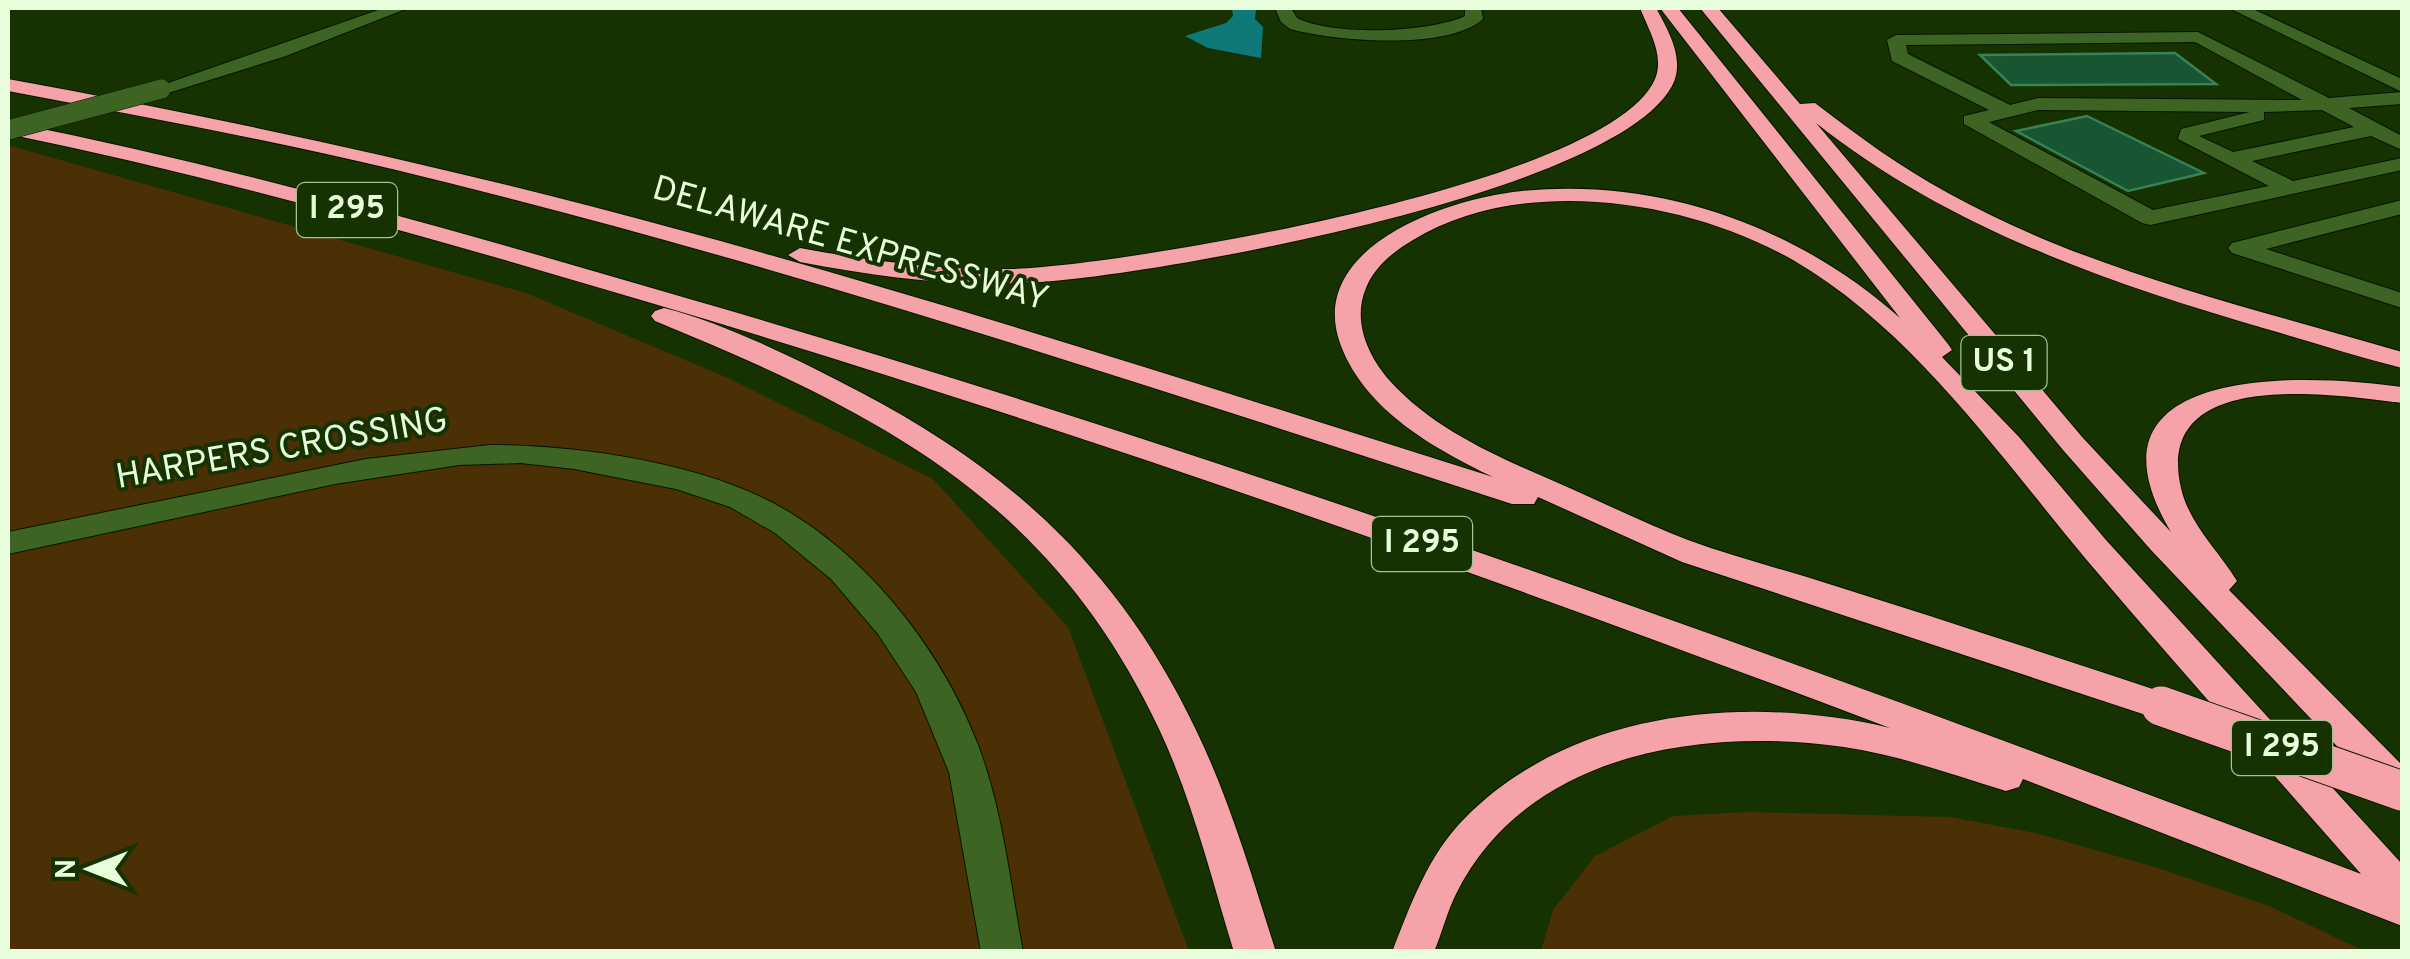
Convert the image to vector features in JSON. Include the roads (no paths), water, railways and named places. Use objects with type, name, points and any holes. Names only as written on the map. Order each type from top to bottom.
[{"type":"highway","points":[[576,210],[904,272],[1040,276],[1142,264],[1316,228],[1440,196],[1594,143],[1642,111],[1662,88],[1668,63],[1666,51],[1648,8]]},
{"type":"highway","name":"US 1","points":[[1669,8],[1893,289],[2020,457],[2120,576],[2402,892]]},
{"type":"highway","name":"US 1","points":[[1708,8],[2073,444],[2162,542],[2402,790]]},
{"type":"highway","points":[[1740,44],[1853,145],[1905,180],[1961,210],[2109,270],[2402,360]]},
{"type":"highway","name":"DELAWARE EXPRESSWAY","points":[[8,85],[349,151],[576,210],[1042,346],[1654,539]]},
{"type":"highway","name":"I 295","points":[[8,128],[190,170],[503,253],[894,368],[1503,571],[1789,674],[2402,908]]},
{"type":"highway","points":[[1654,539],[1450,444],[1386,394],[1361,361],[1348,319],[1352,292],[1375,257],[1398,237],[1430,220],[1471,207],[1517,199],[1618,200],[1717,220],[1784,246],[1848,286],[1890,323],[2020,457]]},
{"type":"highway","points":[[503,253],[837,388],[940,446],[1030,518],[1110,612],[1157,688],[1196,775],[1255,952]]},
{"type":"highway","points":[[2286,668],[2177,516],[2162,471],[2167,436],[2174,421],[2188,410],[2238,390],[2314,386],[2402,395]]},
{"type":"highway","name":"I 295","points":[[1654,539],[2162,706],[2402,790]]},
{"type":"highway","points":[[1413,952],[1431,900],[1451,864],[1500,808],[1551,770],[1579,756],[1641,736],[1678,730],[1784,727],[1890,742],[2275,859]]},
{"type":"street","points":[[8,128],[160,89],[295,47],[399,8]]},
{"type":"street","points":[[1283,8],[1285,17],[1294,24],[1349,31],[1446,30],[1474,19],[1473,8]]},
{"type":"street","points":[[2238,8],[2402,86]]},
{"type":"street","points":[[2265,8],[2402,72]]},
{"type":"street","points":[[2007,112],[1899,57],[1896,40],[2198,37],[2402,144]]},
{"type":"street","points":[[2402,98],[2296,106],[2038,104],[1970,120],[2150,218],[2402,164]]},
{"type":"street","points":[[2292,188],[2188,139],[2188,133],[2296,106]]},
{"type":"street","points":[[2231,159],[2374,129]]},
{"type":"street","points":[[2402,207],[2240,248],[2402,300]]},
{"type":"street","name":"HARPERS CROSSING","points":[[8,542],[349,472],[446,458],[520,454],[589,462],[679,480],[754,506],[805,538],[851,578],[918,666],[948,719],[972,789],[1002,952]]},
{"type":"water","points":[[1232,8],[1256,8],[1255,19],[1263,27],[1261,58],[1208,48],[1185,36],[1226,23],[1233,16]]}]
